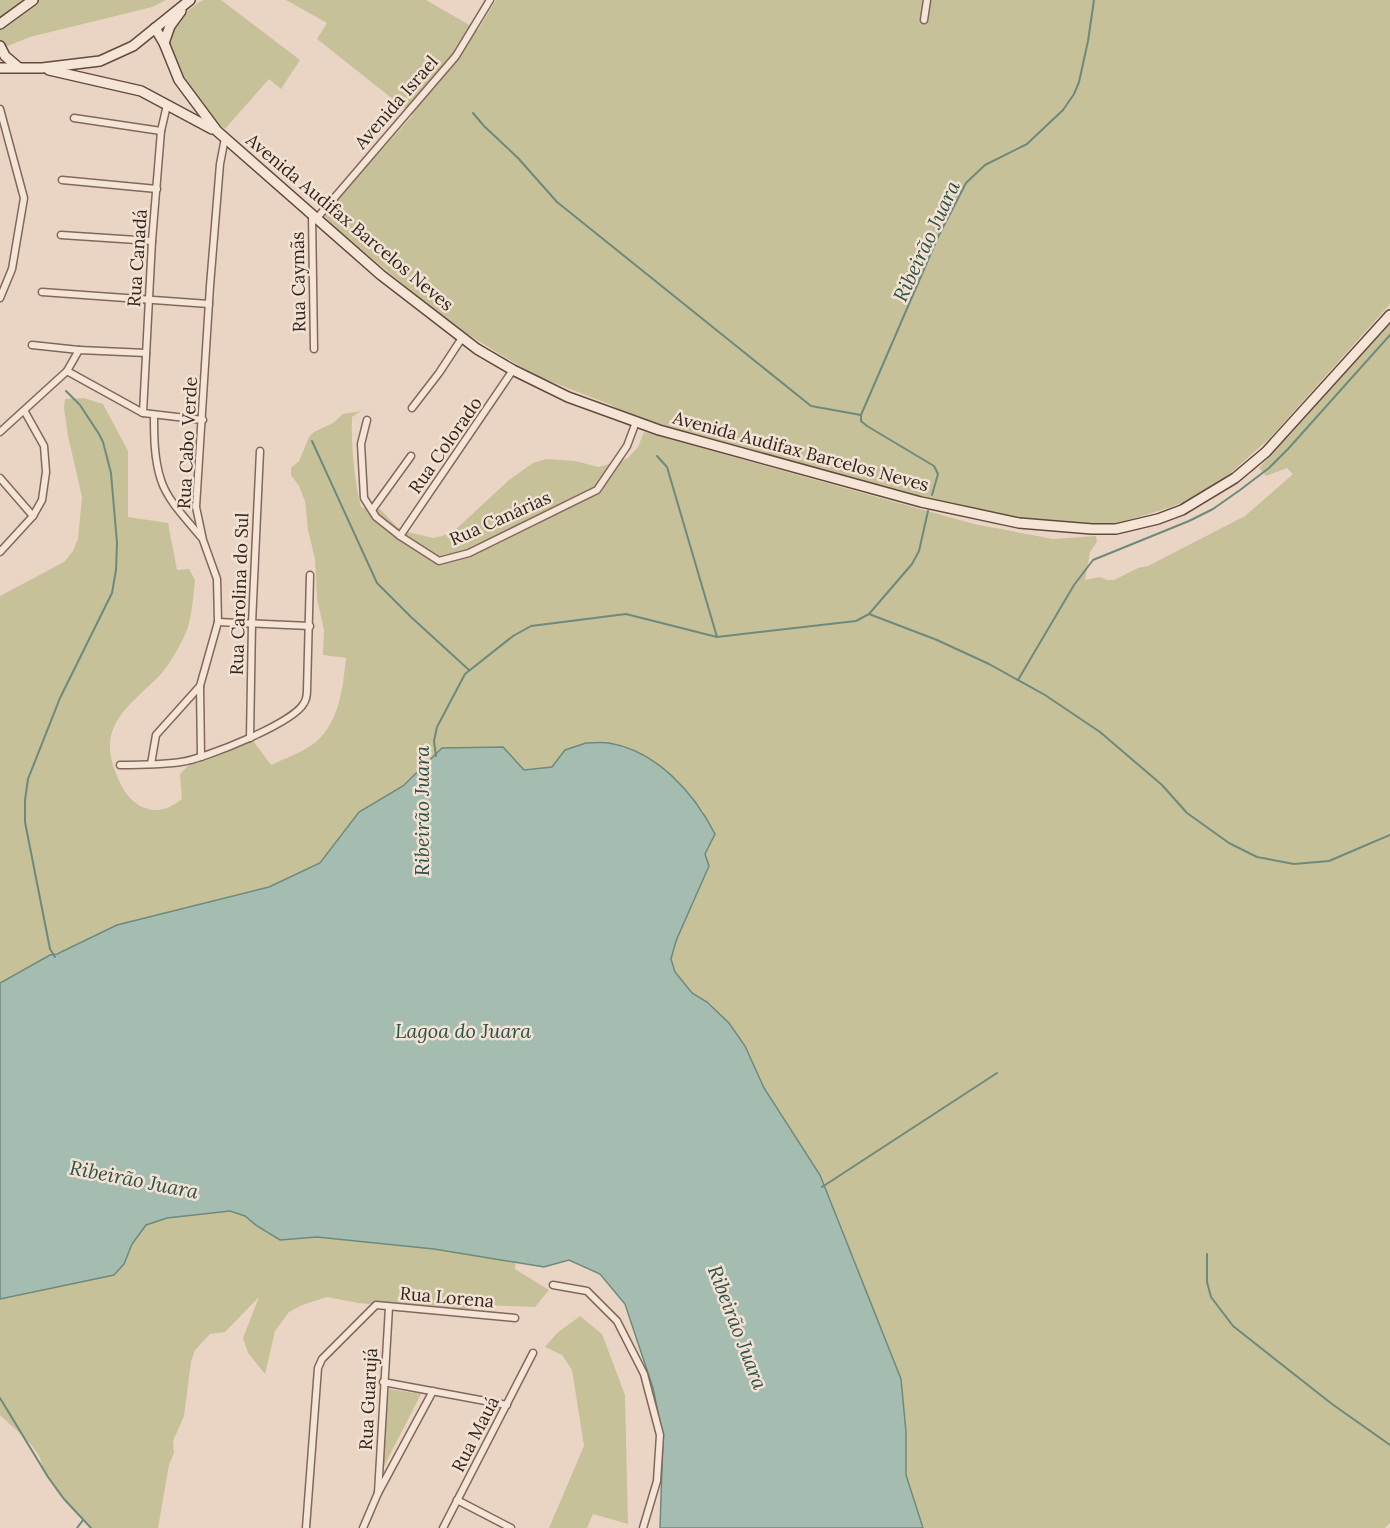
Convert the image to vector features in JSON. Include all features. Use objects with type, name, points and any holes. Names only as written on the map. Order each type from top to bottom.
[{"type":"main road","points":[[0,34],[2,23],[33,0]]},
{"type":"main road","points":[[0,68],[42,68],[100,61],[133,46],[192,0]]},
{"type":"main road","points":[[164,43],[170,26],[192,0]]},
{"type":"main road","name":"Avenida Audifax Barcelos Neves","points":[[155,28],[164,43],[179,80],[217,131],[381,275],[477,349],[568,397],[636,422],[921,502],[1019,523],[1067,528],[1116,529],[1158,519],[1182,510],[1235,478],[1266,452],[1390,315]]},
{"type":"main road","points":[[0,46],[5,56],[18,68]]},
{"type":"main road","name":"Avenida Audifax Barcelos Neves","points":[[42,68],[141,91],[217,131]]},
{"type":"street","name":"Avenida Israel","points":[[314,216],[456,56],[490,0]]},
{"type":"street","points":[[924,20],[927,0]]},
{"type":"street","name":"Rua Canadá","points":[[144,413],[152,241],[162,131],[167,105]]},
{"type":"street","points":[[0,109],[24,198],[12,268],[0,298]]},
{"type":"street","points":[[74,118],[162,131]]},
{"type":"street","name":"Rua Cabo Verde","points":[[151,764],[156,735],[200,686],[218,622],[217,579],[203,540],[196,507],[220,164],[225,138]]},
{"type":"street","points":[[62,180],[157,189]]},
{"type":"street","name":"Rua Caymãs","points":[[314,216],[314,349]]},
{"type":"street","points":[[61,235],[152,241]]},
{"type":"street","points":[[42,292],[209,304]]},
{"type":"street","points":[[412,408],[462,338]]},
{"type":"street","points":[[32,345],[146,353]]},
{"type":"street","points":[[0,432],[67,371],[79,350]]},
{"type":"street","name":"Rua Colorado","points":[[400,536],[513,370]]},
{"type":"street","points":[[67,371],[144,413],[203,420]]},
{"type":"street","points":[[0,552],[33,516],[42,500],[46,472],[44,446],[25,411]]},
{"type":"street","points":[[154,414],[154,439],[161,481],[178,509],[203,540]]},
{"type":"street","name":"Rua Canárias","points":[[367,420],[361,444],[364,498],[376,517],[400,536],[439,561],[469,553],[597,490],[627,446],[636,422]]},
{"type":"street","name":"Rua Carolina do Sul","points":[[250,738],[252,623],[260,451]]},
{"type":"street","points":[[372,510],[411,456]]},
{"type":"street","points":[[0,478],[33,516]]},
{"type":"street","points":[[120,765],[181,762],[201,756],[250,738],[290,717],[304,704],[307,690],[310,626],[310,575]]},
{"type":"street","points":[[218,622],[310,626]]},
{"type":"street","points":[[200,686],[201,756]]},
{"type":"street","points":[[553,1285],[587,1291],[617,1321],[644,1374],[660,1435],[657,1481],[643,1528]]},
{"type":"street","name":"Rua Lorena","points":[[306,1528],[318,1368],[322,1359],[376,1305],[515,1318]]},
{"type":"street","name":"Rua Guarujá","points":[[378,1493],[389,1306]]},
{"type":"street","name":"Rua Mauá","points":[[443,1528],[533,1353]]},
{"type":"street","points":[[383,1382],[507,1405]]},
{"type":"street","points":[[363,1528],[378,1493],[433,1391]]},
{"type":"street","points":[[457,1500],[512,1528]]},
{"type":"shaded area","points":[[0,0],[166,0],[152,7],[30,37],[0,49]]},
{"type":"shaded area","points":[[203,0],[221,0],[300,60],[281,89],[269,79],[225,129],[200,103],[177,65],[170,43],[170,37],[176,24],[186,12]]},
{"type":"shaded area","points":[[286,0],[426,0],[478,30],[496,0],[1390,0],[1390,304],[1270,438],[1209,492],[1119,523],[1053,528],[977,513],[689,432],[659,430],[609,404],[534,375],[454,326],[336,229],[323,215],[413,115],[317,39],[327,23]]},
{"type":"shaded area","points":[[1390,324],[1390,1523],[1385,1528],[923,1528],[906,1475],[906,1432],[901,1379],[820,1175],[764,1088],[745,1046],[707,1002],[692,993],[675,972],[670,959],[709,867],[705,854],[704,812],[675,778],[634,750],[565,750],[552,767],[409,780],[403,786],[359,812],[320,863],[286,881],[50,955],[0,983],[0,596],[64,562],[73,551],[78,539],[82,497],[68,436],[65,399],[84,398],[103,404],[128,451],[128,517],[168,523],[177,570],[189,569],[195,580],[190,618],[183,639],[161,674],[128,706],[120,717],[113,728],[110,742],[111,756],[125,792],[140,806],[157,810],[167,808],[182,799],[180,774],[188,766],[251,738],[271,765],[312,745],[325,733],[331,723],[339,702],[346,658],[323,655],[324,630],[317,599],[315,559],[308,530],[305,501],[299,486],[291,475],[291,468],[299,461],[309,437],[333,423],[343,414],[361,411],[352,417],[352,428],[355,473],[361,507],[372,510],[380,509],[397,527],[433,538],[454,531],[509,480],[533,463],[546,459],[575,461],[599,467],[628,458],[638,447],[644,432],[974,524],[1053,539],[1096,536],[1097,542],[1090,552],[1085,580],[1100,577],[1114,580],[1138,568],[1148,566],[1245,516],[1293,474],[1287,468],[1266,476],[1259,468]]},
{"type":"shaded area","points":[[230,1211],[246,1216],[257,1226],[280,1240],[317,1237],[434,1249],[516,1262],[515,1269],[549,1290],[535,1307],[481,1305],[461,1313],[358,1303],[327,1297],[289,1312],[275,1331],[265,1374],[248,1353],[243,1338],[259,1297],[225,1332],[210,1334],[195,1350],[191,1362],[184,1416],[173,1441],[174,1453],[169,1465],[158,1528],[91,1528],[60,1496],[42,1469],[38,1454],[33,1447],[0,1415],[0,1299],[114,1275],[124,1264],[132,1244],[146,1225],[167,1218]]},
{"type":"shaded area","points":[[580,1316],[602,1334],[625,1395],[628,1524],[593,1514],[587,1528],[549,1528],[584,1446],[572,1370],[562,1355],[545,1347],[557,1333]]},
{"type":"shaded area","points":[[389,1389],[421,1394],[379,1476]]},
{"type":"water","name":"Lagoa do Juara","points":[[586,743],[609,743],[643,755],[658,764],[685,789],[715,834],[705,854],[709,866],[676,941],[671,959],[675,972],[692,993],[707,1002],[729,1023],[745,1046],[764,1088],[820,1175],[901,1379],[906,1432],[906,1475],[923,1528],[660,1528],[663,1437],[653,1388],[625,1304],[600,1274],[569,1260],[544,1267],[434,1249],[317,1237],[280,1240],[245,1216],[230,1211],[167,1218],[146,1225],[132,1244],[124,1264],[114,1275],[0,1299],[0,983],[50,955],[57,954],[117,925],[269,887],[320,863],[359,812],[403,786],[442,748],[503,747],[524,770],[552,767],[565,750]]},
{"type":"waterway","name":"Ribeirão Juara","points":[[932,495],[938,474],[934,466],[867,426],[861,421],[861,415],[938,237],[966,183],[985,165],[1027,144],[1063,110],[1074,94],[1088,41],[1094,0]]},
{"type":"waterway","points":[[473,113],[518,158],[557,202],[811,406],[861,415]]},
{"type":"waterway","points":[[1018,680],[1074,585],[1093,560],[1189,521],[1213,509],[1240,490],[1269,468],[1288,449],[1390,335]]},
{"type":"waterway","points":[[55,957],[50,949],[25,822],[28,779],[60,698],[112,593],[117,543],[111,473],[103,442],[80,405],[66,391]]},
{"type":"waterway","points":[[312,441],[377,583],[469,670]]},
{"type":"waterway","points":[[657,456],[667,467],[717,637]]},
{"type":"waterway","name":"Ribeirão Juara","points":[[436,756],[434,741],[437,727],[465,674],[513,636],[531,626],[626,614],[717,637],[856,621],[869,614],[912,564],[919,551],[928,511]]},
{"type":"waterway","points":[[869,614],[937,640],[989,664],[1045,695],[1100,732],[1162,785],[1187,813],[1229,843],[1257,857],[1294,864],[1329,861],[1390,835]]},
{"type":"waterway","points":[[822,1187],[997,1073]]},
{"type":"waterway","points":[[1207,1254],[1207,1282],[1211,1297],[1233,1326],[1332,1404],[1390,1445]]},
{"type":"waterway","points":[[0,1398],[48,1477],[64,1499],[91,1528]]},
{"type":"waterway","points":[[77,1528],[83,1520]]}]
